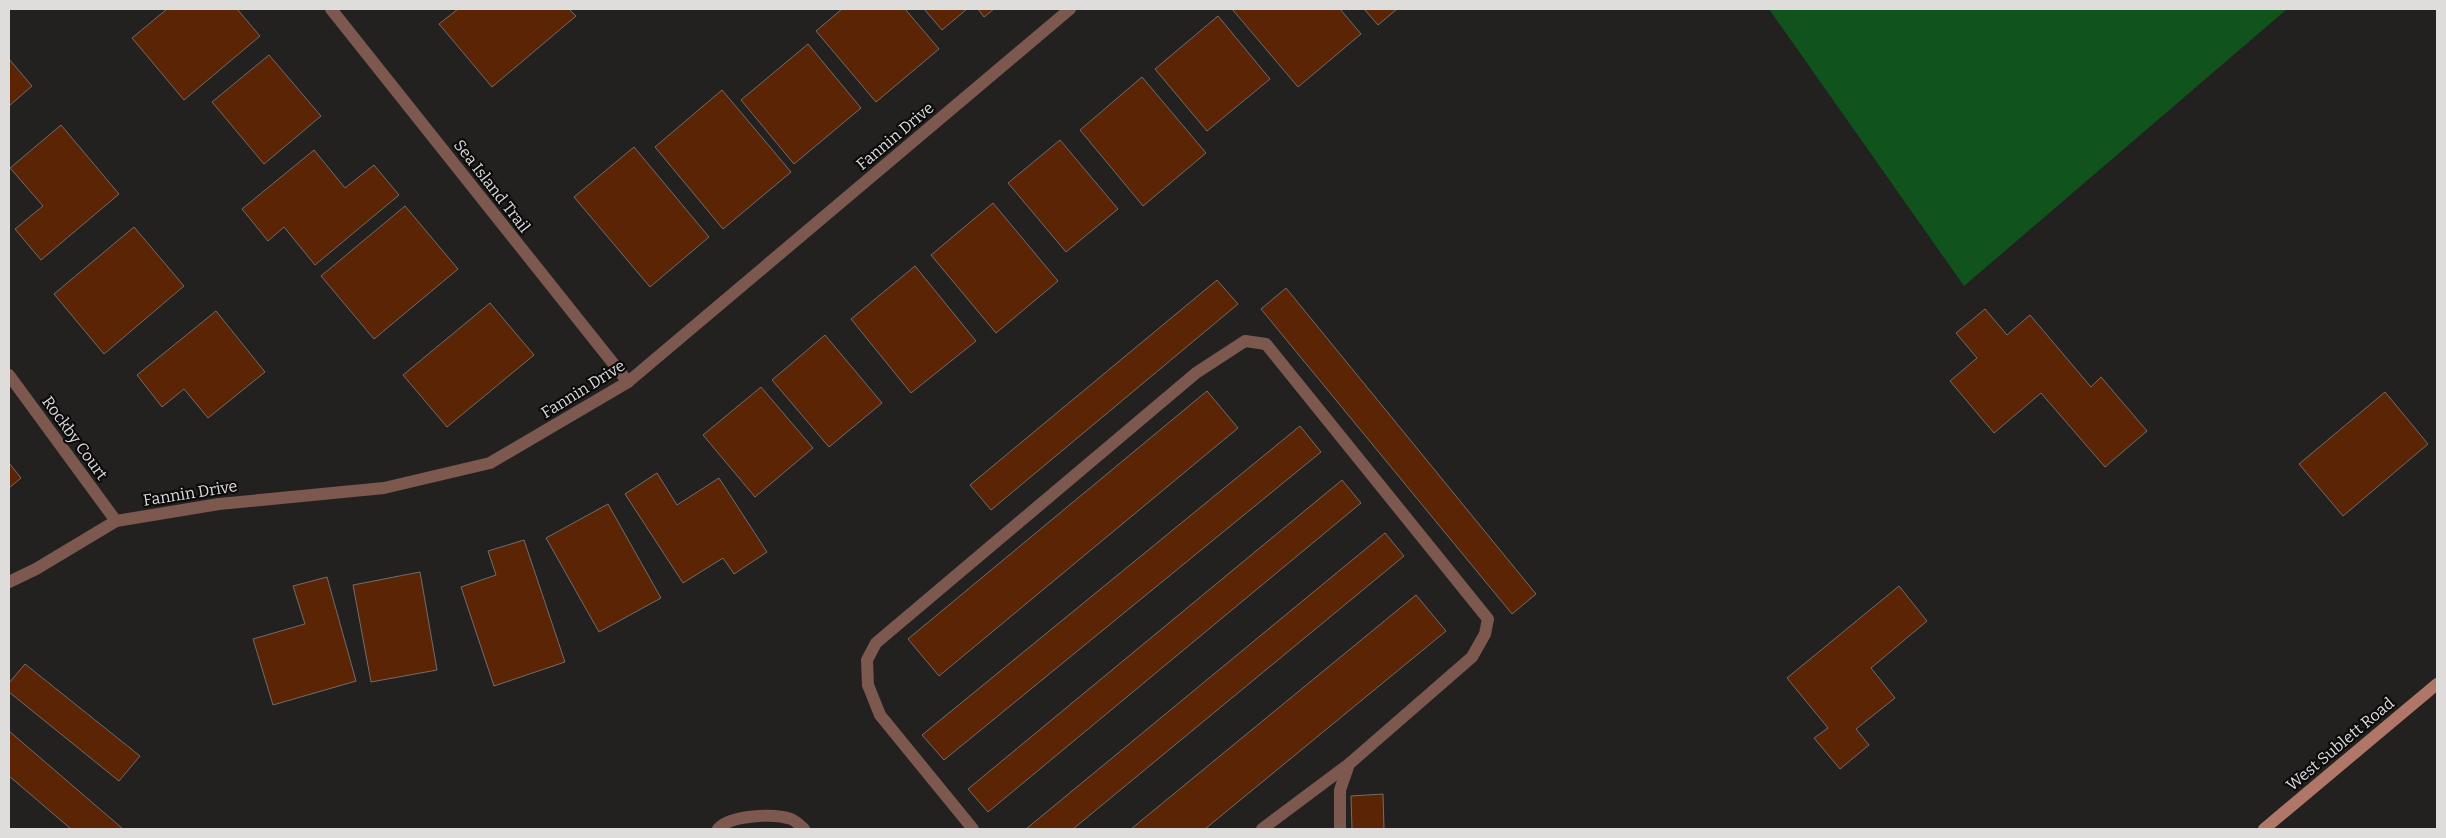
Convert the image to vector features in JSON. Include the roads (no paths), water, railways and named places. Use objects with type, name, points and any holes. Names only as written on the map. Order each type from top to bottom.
[{"type":"main road","name":"West Sublett Road","points":[[2264,829],[2437,684]]},
{"type":"street","name":"Sea Island Trail","points":[[331,9],[628,382]]},
{"type":"street","name":"Fannin Drive","points":[[9,582],[36,569],[116,521],[219,504],[384,488],[490,463],[628,382],[1070,9]]},
{"type":"street","points":[[973,829],[880,715],[868,686],[867,660],[876,643],[1196,373],[1245,341],[1266,344],[1488,619],[1484,634],[1472,657],[1349,764],[1262,829]]},
{"type":"street","name":"Rockby Court","points":[[9,375],[116,521]]},
{"type":"street","points":[[1340,829],[1340,790],[1349,764]]},
{"type":"street","points":[[718,829],[723,823],[752,816],[792,819],[804,829]]}]
